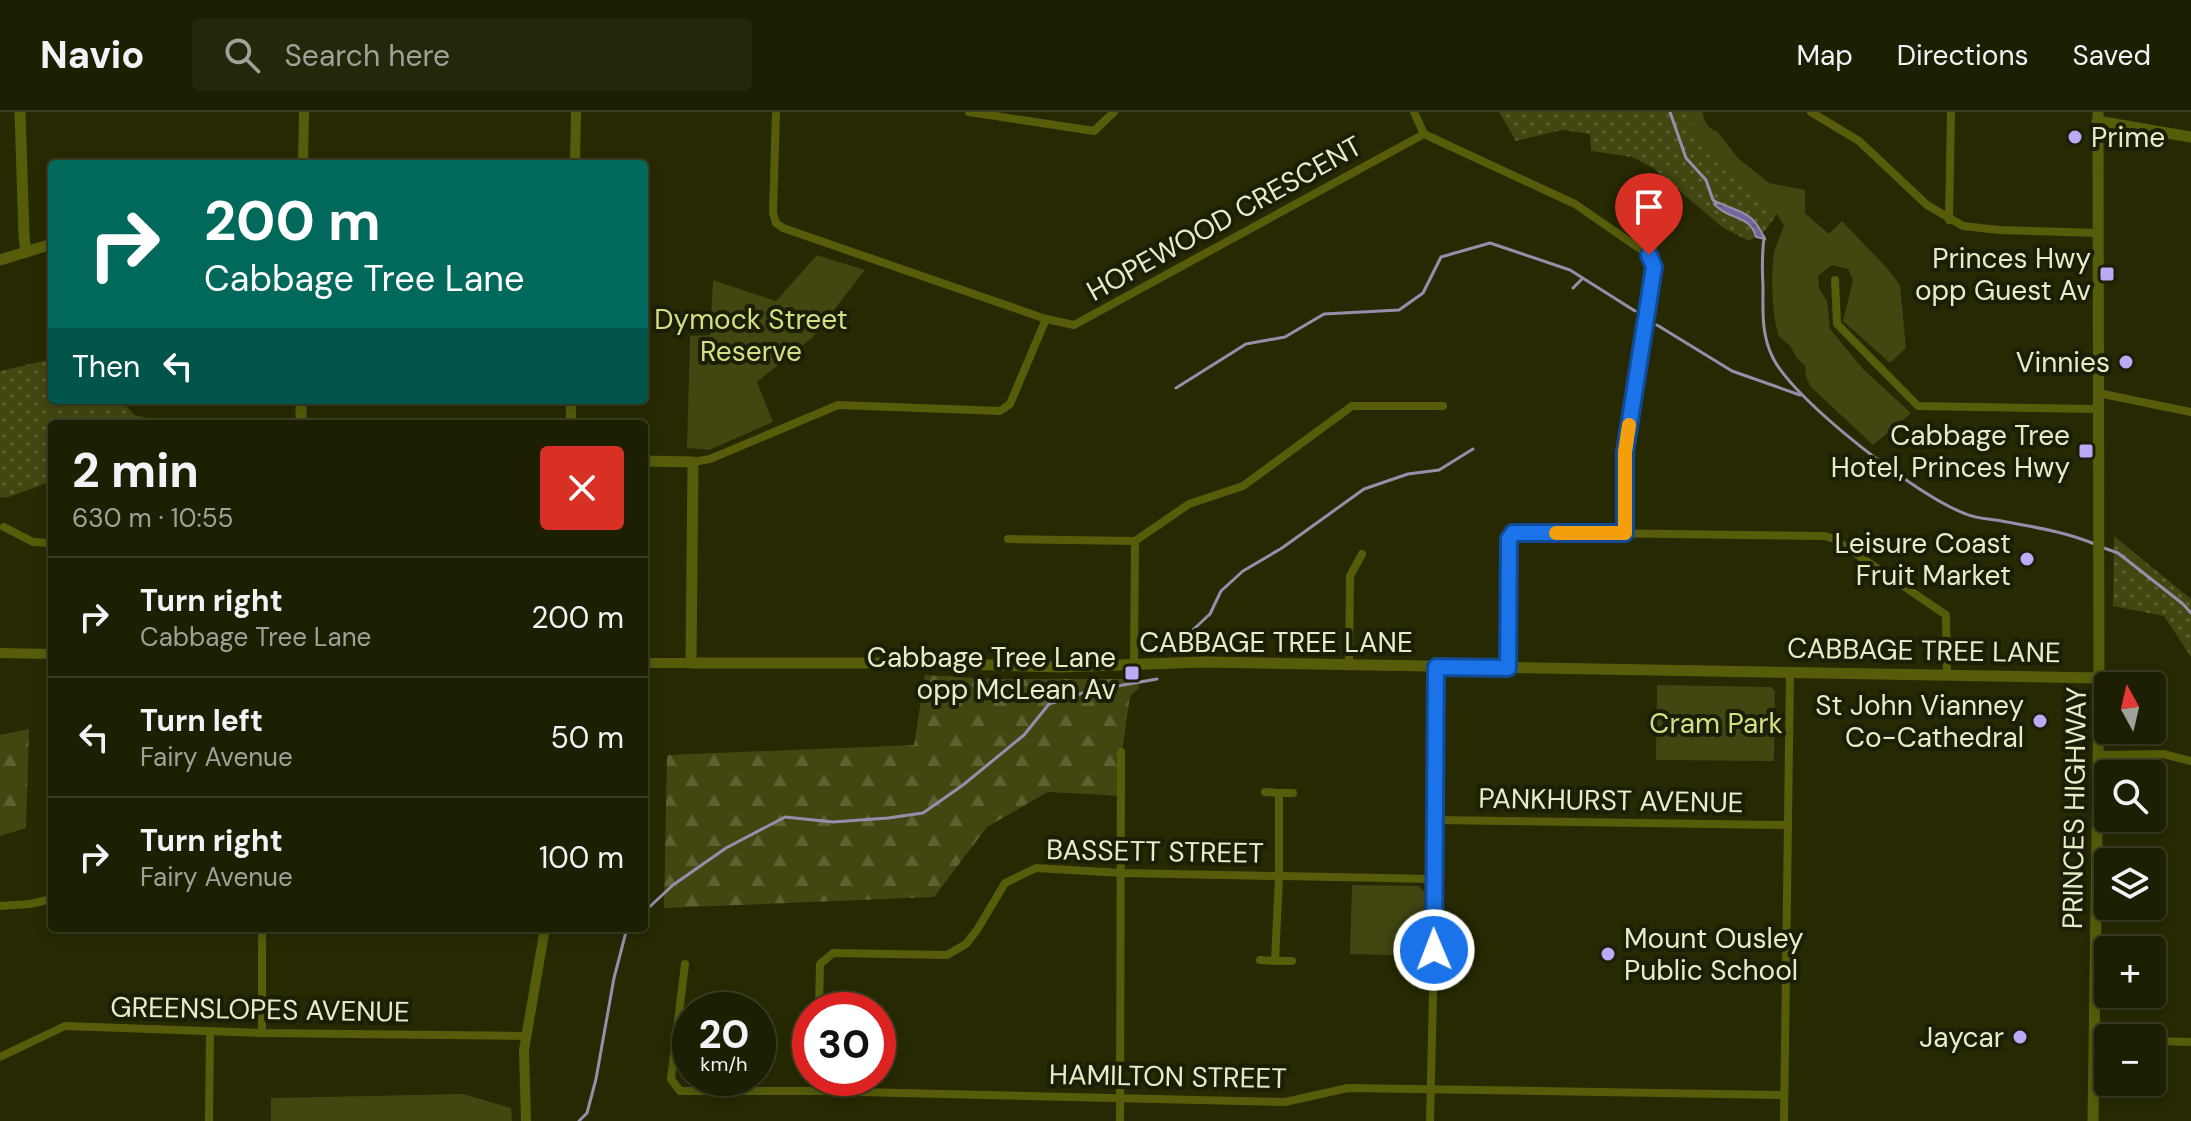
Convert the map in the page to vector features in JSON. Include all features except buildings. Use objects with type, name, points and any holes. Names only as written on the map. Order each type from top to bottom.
[{"type":"main road","points":[[20,112],[26,252]]},
{"type":"main road","points":[[2098,116],[2191,137]]},
{"type":"main road","name":"PRINCES HIGHWAY","points":[[2098,116],[2099,672]]},
{"type":"main road","points":[[0,260],[48,245]]},
{"type":"main road","points":[[648,461],[693,462],[691,663]]},
{"type":"main road","name":"CABBAGE TREE LANE","points":[[691,663],[925,663],[1060,667],[1205,662],[2094,678]]},
{"type":"main road","name":"PRINCES HIGHWAY","points":[[2095,1024],[2099,744]]},
{"type":"main road","name":"PRINCES HIGHWAY","points":[[2093,1121],[2094,1080]]},
{"type":"street","points":[[303,160],[304,112]]},
{"type":"street","points":[[575,160],[576,112]]},
{"type":"street","name":"HOPEWOOD CRESCENT","points":[[776,112],[773,213],[776,223],[1046,319],[1074,325],[1424,134]]},
{"type":"street","points":[[969,112],[1094,131],[1114,112]]},
{"type":"street","points":[[1414,112],[1424,134],[1575,204],[1649,255],[1654,267],[1625,452],[1625,533]]},
{"type":"street","points":[[1811,112],[1859,141],[1927,205],[1963,226],[2098,233]]},
{"type":"street","points":[[1949,220],[1951,112]]},
{"type":"street","points":[[1835,280],[1837,324],[1918,406],[2098,409]]},
{"type":"street","points":[[693,462],[710,459],[838,405],[1000,411],[1010,404],[1046,319]]},
{"type":"street","points":[[2098,393],[2191,412]]},
{"type":"street","points":[[1008,539],[1135,541],[1189,504],[1243,486],[1352,406],[1443,406]]},
{"type":"street","points":[[4,527],[33,542],[48,543]]},
{"type":"street","points":[[1508,668],[1511,535],[1515,532],[1625,533],[1829,537],[1946,615],[1947,674]]},
{"type":"street","points":[[1134,665],[1135,541]]},
{"type":"street","points":[[1349,665],[1350,576],[1362,554]]},
{"type":"street","points":[[0,653],[48,654]]},
{"type":"street","name":"CABBAGE TREE LANE","points":[[648,663],[691,663]]},
{"type":"street","points":[[1430,1121],[1436,667]]},
{"type":"street","points":[[1784,1121],[1790,671]]},
{"type":"street","points":[[1120,1121],[1121,752]]},
{"type":"street","points":[[2099,755],[2163,754],[2191,761]]},
{"type":"street","points":[[1265,792],[1293,793]]},
{"type":"street","points":[[1275,961],[1279,793]]},
{"type":"street","name":"PANKHURST AVENUE","points":[[1434,820],[1787,825]]},
{"type":"street","name":"BASSETT STREET","points":[[819,992],[820,964],[833,953],[947,955],[966,944],[1005,883],[1036,868],[1122,873],[1433,879]]},
{"type":"street","points":[[0,906],[48,900]]},
{"type":"street","points":[[262,932],[262,1033]]},
{"type":"street","points":[[526,1121],[526,1036],[544,932]]},
{"type":"street","points":[[1260,960],[1292,961]]},
{"type":"street","name":"HAMILTON STREET","points":[[685,964],[671,1079],[680,1091],[792,1091]]},
{"type":"street","name":"GREENSLOPES AVENUE","points":[[0,1057],[65,1026],[262,1033],[526,1036]]},
{"type":"street","points":[[209,1121],[210,1031]]},
{"type":"street","points":[[2166,1041],[2191,1042]]},
{"type":"street","name":"HAMILTON STREET","points":[[896,1093],[1285,1102],[1348,1088],[1784,1095]]},
{"type":"green space","points":[[1499,112],[1689,112],[1691,123],[1706,149],[1765,199],[1767,207],[1777,214],[1765,231],[1749,241],[1722,227],[1653,168],[1632,157],[1591,151],[1590,134],[1562,130],[1516,141]]},
{"type":"green space","points":[[1689,112],[1703,112],[1707,124],[1717,131],[1738,158],[1769,183],[1805,190],[1805,213],[1829,234],[1842,221],[1900,285],[1906,348],[1890,363],[1843,321],[1853,280],[1848,269],[1832,265],[1818,276],[1819,288],[1827,301],[1830,329],[1864,370],[1911,413],[1873,445],[1811,387],[1805,365],[1780,337],[1774,308],[1773,268],[1775,249],[1784,226],[1777,214],[1767,207],[1765,199],[1706,149],[1691,123]]},
{"type":"green space","name":"Dymock Street Reserve","points":[[817,255],[865,270],[812,338],[757,382],[773,422],[709,450],[687,448],[690,336],[710,335],[713,280],[776,301]]},
{"type":"green space","points":[[48,360],[48,404],[124,404],[134,415],[157,420],[48,420],[48,482],[6,498],[0,497],[0,371]]},
{"type":"green space","points":[[222,418],[222,420],[157,420]]},
{"type":"green space","points":[[2114,536],[2191,599],[2191,657],[2164,616],[2113,606]]},
{"type":"green space","points":[[925,675],[996,679],[1138,679],[1139,688],[1130,696],[1122,752],[1122,796],[1048,792],[987,827],[934,897],[664,908],[667,755],[914,745]]},
{"type":"green space","name":"Cram Park","points":[[1657,685],[1771,687],[1775,691],[1774,761],[1656,760]]},
{"type":"green space","points":[[29,729],[26,828],[0,836],[0,735]]},
{"type":"green space","points":[[1352,885],[1418,886],[1424,891],[1424,956],[1350,954]]},
{"type":"green space","points":[[463,1094],[511,1108],[512,1121],[271,1121],[271,1098]]},
{"type":"water","points":[[1717,202],[1751,218],[1765,239],[1756,237],[1749,225],[1720,209],[1714,204]]},
{"type":"waterway","points":[[1670,112],[1686,158],[1706,180],[1717,203]]},
{"type":"waterway","points":[[1764,237],[1763,313],[1769,349],[1786,377],[1806,399],[1890,469],[1945,504],[1979,518],[2050,530],[2097,545]]},
{"type":"waterway","points":[[1176,388],[1246,344],[1285,337],[1324,314],[1399,310],[1423,293],[1441,257],[1490,243],[1570,270],[1635,311]]},
{"type":"waterway","points":[[1573,288],[1582,279]]},
{"type":"waterway","points":[[1657,325],[1732,371],[1800,395]]},
{"type":"waterway","points":[[1183,639],[1210,614],[1221,591],[1243,571],[1282,548],[1364,489],[1408,474],[1439,470],[1473,449]]},
{"type":"waterway","points":[[2104,548],[2118,553],[2191,613]]},
{"type":"waterway","points":[[648,908],[673,885],[726,848],[785,817],[833,822],[923,813],[1024,735],[1049,704],[1089,691],[1157,679]]},
{"type":"waterway","points":[[579,1121],[587,1113],[596,1079],[614,978],[626,932]]},
{"type":"slow traffic","points":[[1556,533],[1625,533],[1625,452],[1629,425]]},
{"type":"place","name":"Prime","points":[[2075,137]]},
{"type":"place","name":"Princes Hwy opp Guest Av","points":[[2107,274]]},
{"type":"place","name":"Vinnies","points":[[2126,362]]},
{"type":"place","name":"Cabbage Tree Hotel, Princes Hwy","points":[[2086,451]]},
{"type":"place","name":"Leisure Coast Fruit Market","points":[[2027,559]]},
{"type":"place","name":"Cabbage Tree Lane opp McLean Av","points":[[1132,673]]},
{"type":"place","name":"St John Vianney Co-Cathedral","points":[[2040,721]]},
{"type":"place","name":"Mount Ousley Public School","points":[[1608,954]]},
{"type":"place","name":"Jaycar","points":[[2020,1037]]},
{"type":"route","points":[[1434,950],[1436,667],[1508,668],[1509,539],[1513,533],[1625,533],[1625,452],[1654,267],[1649,255]]}]
